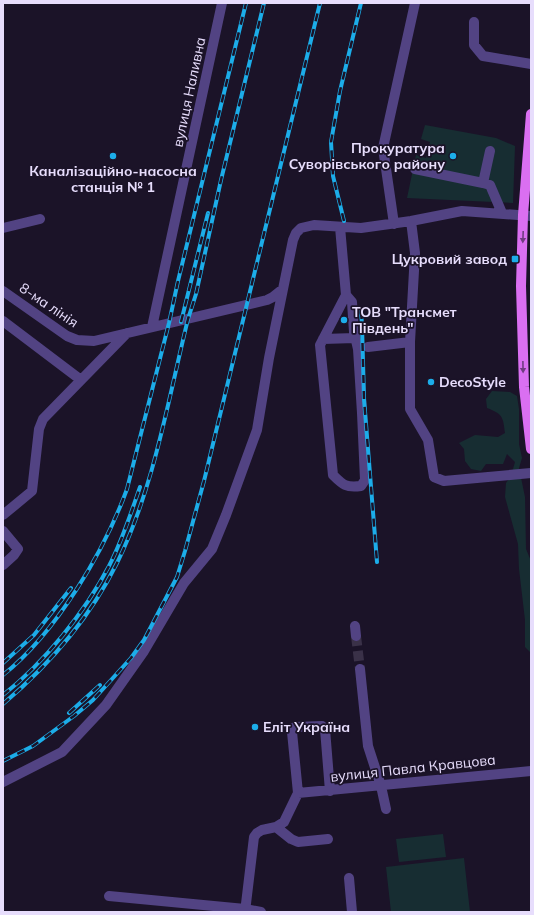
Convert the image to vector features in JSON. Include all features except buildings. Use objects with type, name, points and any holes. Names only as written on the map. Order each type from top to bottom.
[{"type":"main road","points":[[531,114],[527,216],[521,286],[524,387],[531,449]]},
{"type":"street","name":"вулиця Наливна","points":[[152,327],[222,3]]},
{"type":"street","points":[[394,224],[383,148],[415,3]]},
{"type":"street","points":[[474,22],[474,45],[483,56],[531,64]]},
{"type":"street","points":[[483,183],[490,151]]},
{"type":"street","points":[[415,169],[490,185],[502,213]]},
{"type":"street","points":[[3,782],[62,752],[106,705],[144,651],[184,584],[212,549],[256,430],[283,289],[293,240],[296,233],[301,228],[307,226],[324,225],[361,228],[394,224],[462,211],[527,216]]},
{"type":"street","points":[[3,228],[40,219]]},
{"type":"street","points":[[411,221],[415,253],[410,342],[410,409],[428,440],[434,477],[444,481],[531,473]]},
{"type":"street","points":[[340,227],[346,294],[352,302],[355,338],[358,349],[365,480],[361,486],[350,487],[342,485],[333,475],[320,345],[346,294]]},
{"type":"street","name":"8-ма лінія","points":[[3,291],[67,336],[78,340],[94,341],[267,300],[278,294],[283,289]]},
{"type":"street","points":[[3,321],[81,380]]},
{"type":"street","points":[[3,515],[32,491],[39,429],[42,419],[127,333]]},
{"type":"street","points":[[323,339],[355,338]]},
{"type":"street","points":[[368,347],[410,342]]},
{"type":"street","points":[[3,531],[18,549],[3,565]]},
{"type":"street","points":[[360,669],[368,746],[381,786],[386,809]]},
{"type":"street","points":[[245,911],[254,838],[257,833],[262,830],[276,827],[284,822],[298,793],[292,729],[322,726],[325,729],[330,791]]},
{"type":"street","name":"вулиця Павла Кравцова","points":[[298,793],[531,771]]},
{"type":"street","points":[[276,827],[291,839],[298,842],[328,839]]},
{"type":"street","points":[[349,878],[352,912]]},
{"type":"street","points":[[109,896],[260,912]]},
{"type":"green space","points":[[425,125],[496,138],[515,146],[513,203],[407,198],[416,155],[426,158],[430,142],[421,139]]},
{"type":"green space","points":[[492,391],[510,392],[517,396],[519,409],[519,444],[522,458],[519,468],[525,497],[526,549],[531,561],[531,653],[525,647],[525,620],[519,569],[518,544],[505,497],[506,483],[511,476],[515,462],[507,454],[503,464],[486,464],[481,471],[471,469],[465,461],[464,449],[459,443],[475,435],[498,437],[505,433],[504,423],[499,414],[487,408],[486,399]]},
{"type":"green space","points":[[443,834],[446,857],[399,862],[396,839]]},
{"type":"green space","points":[[464,858],[470,912],[391,912],[386,867]]},
{"type":"tunnel","points":[[356,636],[360,669]]},
{"type":"railway","points":[[3,675],[23,658],[42,637],[76,590],[105,539],[127,489],[169,323],[246,3]]},
{"type":"railway","points":[[3,704],[52,657],[81,622],[94,603],[117,563],[141,505],[159,443],[188,319],[196,294],[221,180],[264,3]]},
{"type":"railway","points":[[3,761],[33,746],[93,700],[131,658],[144,640],[177,577],[204,481],[320,3]]},
{"type":"railway","points":[[344,221],[333,176],[331,142],[340,91],[361,3]]},
{"type":"railway","points":[[181,322],[208,213]]},
{"type":"railway","points":[[361,311],[364,399],[377,562]]},
{"type":"railway","points":[[3,695],[33,668],[48,652],[76,619],[88,601],[114,556],[140,487]]},
{"type":"railway","points":[[3,663],[34,635],[71,588]]},
{"type":"railway","points":[[69,713],[100,685]]},
{"type":"place","name":"Каналізаційно-насосна станція № 1","points":[[113,156]]},
{"type":"place","name":"Прокуратура Суворівського району","points":[[453,156]]},
{"type":"place","name":"Цукровий завод","points":[[515,259]]},
{"type":"place","name":"ТОВ \"Трансмет Південь\"","points":[[344,320]]},
{"type":"place","name":"DecoStyle","points":[[431,382]]},
{"type":"place","name":"Еліт Україна","points":[[255,727]]}]
